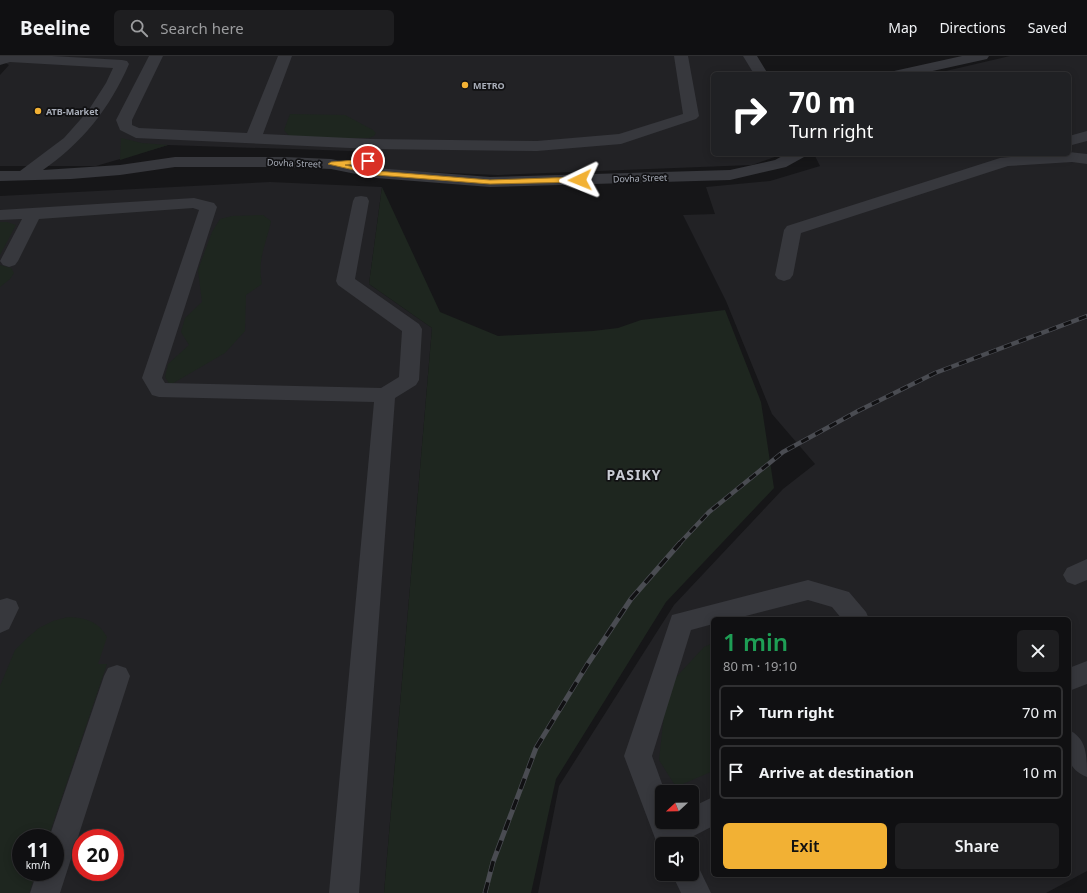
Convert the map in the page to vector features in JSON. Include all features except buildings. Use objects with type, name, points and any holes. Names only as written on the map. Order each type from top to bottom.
[{"type":"lane","points":[[156,56],[124,120],[125,127],[136,133],[371,144],[537,146]]},
{"type":"lane","points":[[253,139],[285,56]]},
{"type":"lane","points":[[331,164],[622,139],[691,116],[681,56]]},
{"type":"lane","points":[[750,56],[760,72]]},
{"type":"lane","points":[[908,72],[982,56]]},
{"type":"lane","points":[[0,61],[9,58],[122,64],[115,83],[86,127],[60,151],[23,176]]},
{"type":"lane","name":"Dovha Street","points":[[0,176],[120,170],[175,162],[285,162],[331,164],[376,173],[490,182],[730,175],[780,164],[794,156]]},
{"type":"lane","points":[[784,275],[793,230],[1006,161],[1072,157],[1087,159]]},
{"type":"lane","points":[[0,216],[194,203],[208,207],[152,378],[159,390],[385,395],[409,380],[412,329],[345,280],[361,201]]},
{"type":"lane","points":[[9,261],[33,214]]},
{"type":"lane","points":[[344,893],[385,395]]},
{"type":"lane","points":[[668,837],[638,756],[681,622],[808,590],[840,599],[854,617]]},
{"type":"lane","points":[[1071,679],[1087,672]]},
{"type":"lane","points":[[64,836],[117,676]]},
{"type":"lane","points":[[1071,744],[1087,764]]},
{"type":"lane","points":[[699,818],[711,812]]},
{"type":"lane","points":[[673,837],[683,829]]},
{"type":"lane","points":[[45,893],[49,881]]},
{"type":"lane","points":[[690,881],[696,893]]},
{"type":"shaded area","points":[[0,56],[744,56],[754,72],[711,72],[711,156],[777,156],[752,165],[498,175],[379,170],[382,152],[168,145],[96,166],[0,166],[0,75],[9,65],[0,60]]},
{"type":"shaded area","points":[[1010,56],[1087,56],[1087,871],[1046,893],[538,893],[559,786],[674,605],[783,489],[815,464],[772,414],[726,301],[683,215],[715,214],[706,187],[770,181],[820,166],[815,156],[1071,156],[1071,72],[942,72]]},
{"type":"shaded area","points":[[290,114],[345,115],[376,133],[374,136],[369,138],[297,138],[289,136],[284,130]]},
{"type":"shaded area","points":[[121,138],[142,143],[168,145],[120,160]]},
{"type":"shaded area","points":[[270,182],[382,187],[369,284],[432,328],[384,893],[0,893],[0,196]]},
{"type":"shaded area","points":[[382,187],[440,312],[498,336],[593,331],[618,328],[641,320],[725,310],[761,402],[774,488],[666,602],[556,779],[531,893],[384,893],[432,328],[369,284]]},
{"type":"shaded area","points":[[263,215],[271,221],[261,259],[262,284],[246,295],[245,331],[225,353],[170,385],[165,377],[168,364],[189,345],[181,332],[185,318],[202,302],[198,270],[212,232],[220,219],[232,216]]},
{"type":"shaded area","points":[[0,222],[7,222],[16,225],[0,255]]},
{"type":"shaded area","points":[[0,265],[11,268],[14,273],[10,279],[0,287]]},
{"type":"shaded area","points":[[68,617],[80,618],[91,621],[100,627],[107,637],[98,664],[107,664],[51,829],[12,829],[12,881],[33,881],[29,893],[0,893],[0,686],[15,650],[39,628],[53,621]]},
{"type":"shaded area","points":[[711,644],[711,772],[681,785],[675,785],[659,760],[667,687],[704,647]]},
{"type":"railway","points":[[679,544],[709,512],[783,452],[858,411],[935,373],[1087,316]]},
{"type":"railway","points":[[485,893],[493,862],[536,748],[587,665],[631,599],[680,543]]},
{"type":"place","name":"METRO","points":[[465,85]]},
{"type":"place","name":"ATB-Market","points":[[38,111]]},
{"type":"district","name":"PASIKY","points":[[634,474]]},
{"type":"route","points":[[368,161],[331,164],[376,173],[490,182],[580,180]]}]
